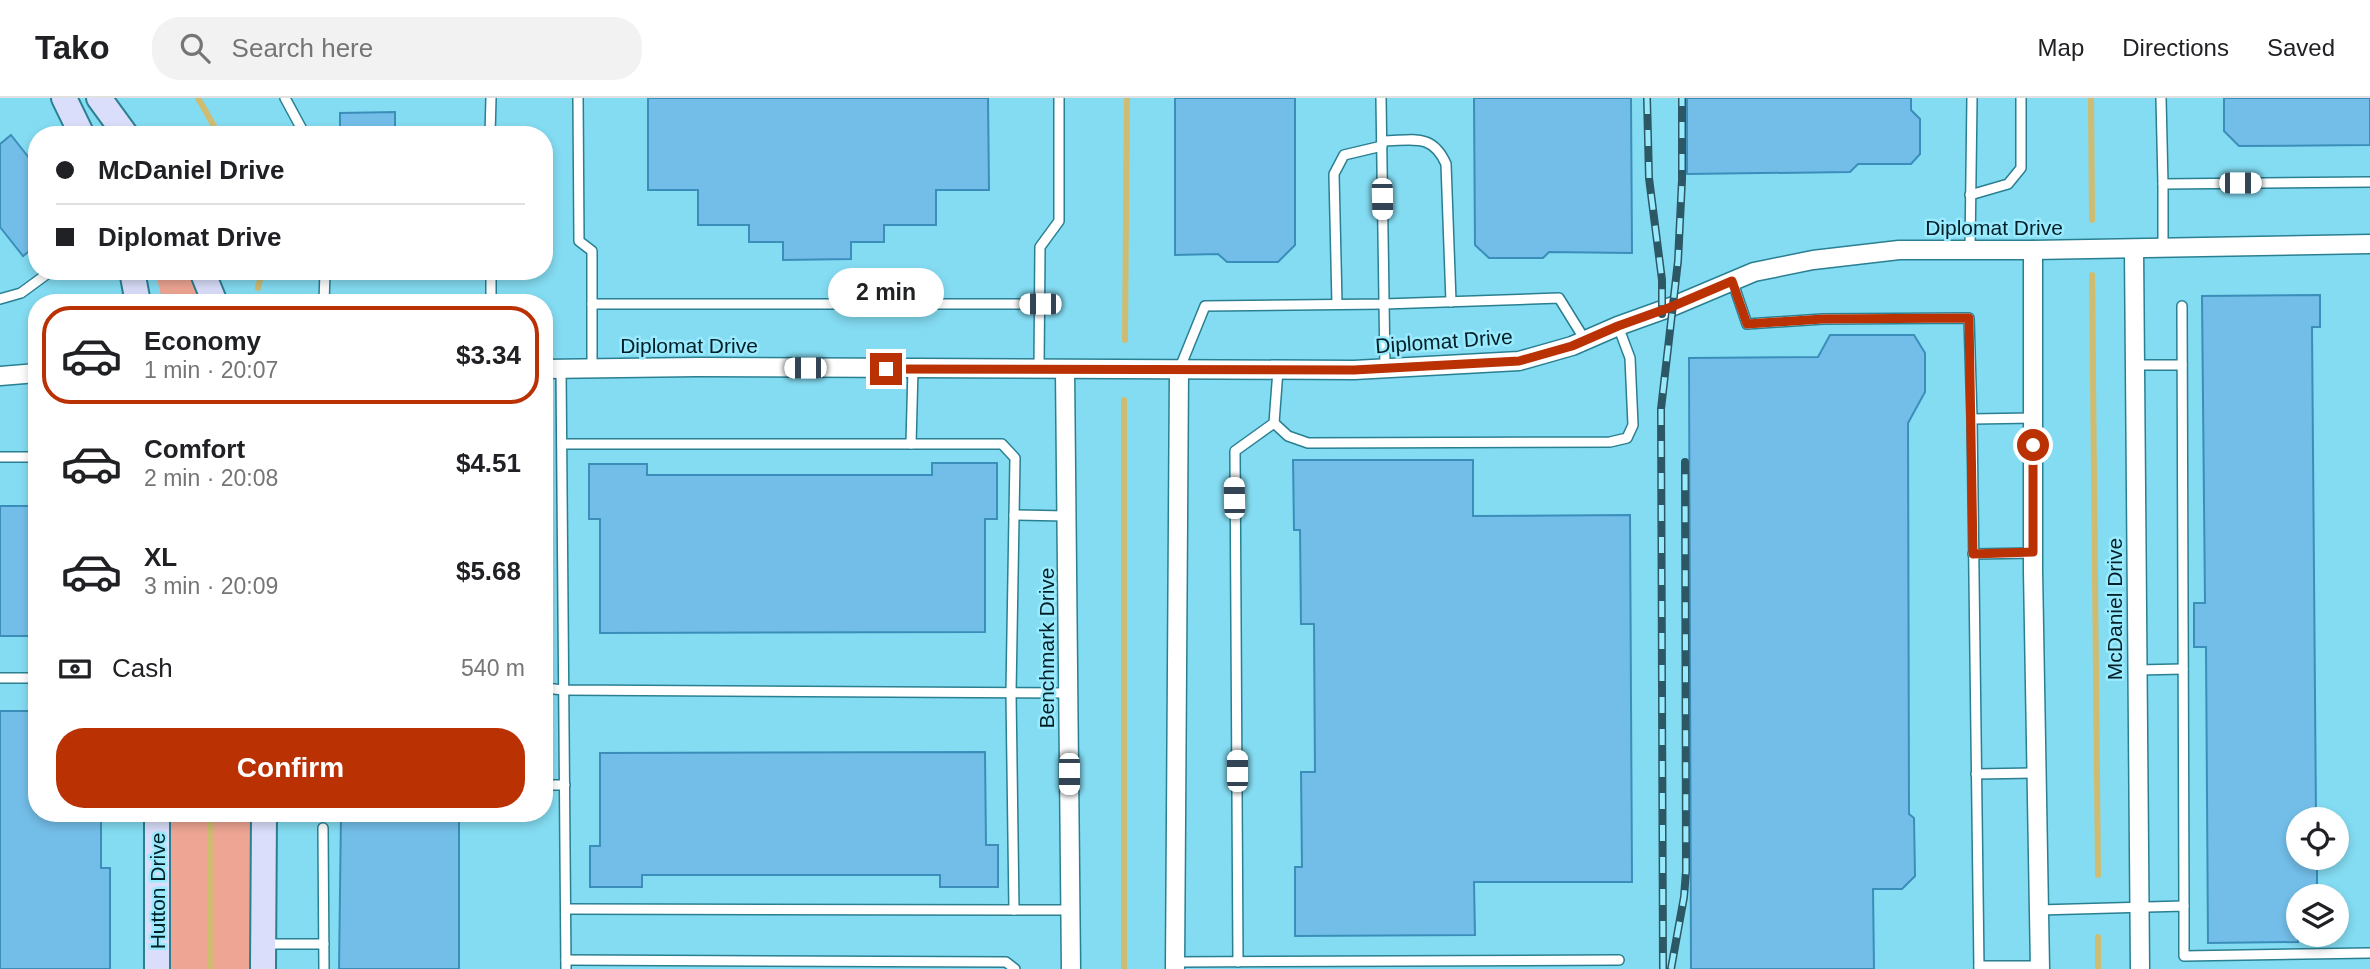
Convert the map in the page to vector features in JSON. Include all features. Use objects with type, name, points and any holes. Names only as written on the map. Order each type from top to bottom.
[{"type":"street","points":[[64,98],[78,126]]},
{"type":"street","points":[[99,98],[119,126]]},
{"type":"street","name":"Diplomat Drive","points":[[553,369],[1278,370],[1519,361],[1572,346],[1754,272],[1813,260],[1899,250],[2370,244]]},
{"type":"street","name":"McDaniel Drive","points":[[2134,248],[2140,969]]},
{"type":"street","points":[[2033,250],[2033,552],[2039,967]]},
{"type":"street","name":"Benchmark Drive","points":[[1065,370],[1071,969]]},
{"type":"street","points":[[1175,965],[1179,370]]},
{"type":"street","points":[[0,376],[28,374]]},
{"type":"street","name":"Hutton Drive","points":[[157,822],[157,969]]},
{"type":"street","points":[[263,969],[264,822]]},
{"type":"lane","points":[[285,98],[299,126]]},
{"type":"lane","points":[[491,98],[491,126]]},
{"type":"lane","points":[[578,98],[579,241],[592,251],[592,368]]},
{"type":"lane","points":[[1039,369],[1040,247],[1059,221],[1059,98]]},
{"type":"lane","points":[[1381,98],[1385,368]]},
{"type":"lane","points":[[1970,250],[1972,98]]},
{"type":"lane","points":[[1970,195],[2008,184],[2021,168],[2021,98]]},
{"type":"lane","points":[[2161,98],[2163,248]]},
{"type":"lane","points":[[1336,304],[1334,174],[1344,155],[1382,144],[1427,141],[1440,150],[1446,164],[1451,302]]},
{"type":"lane","points":[[2163,184],[2370,182]]},
{"type":"lane","points":[[0,299],[21,293],[39,280]]},
{"type":"lane","points":[[1732,281],[1747,324],[1823,319],[1969,318],[1979,968],[2039,967]]},
{"type":"lane","points":[[1179,370],[1205,306],[1559,298],[1585,340]]},
{"type":"lane","points":[[592,304],[1040,304]]},
{"type":"lane","points":[[2182,306],[2183,956],[2370,953]]},
{"type":"lane","points":[[1274,423],[1288,436],[1308,443],[1610,442],[1627,438],[1633,425],[1630,358],[1618,326]]},
{"type":"lane","points":[[2135,365],[2182,365]]},
{"type":"lane","points":[[553,369],[562,444],[566,965],[1006,962],[1015,969]]},
{"type":"lane","points":[[911,444],[913,369]]},
{"type":"lane","points":[[1274,423],[1278,370]]},
{"type":"lane","points":[[1972,419],[2033,418]]},
{"type":"lane","points":[[1238,962],[1235,451],[1274,423]]},
{"type":"lane","points":[[562,444],[1002,444],[1015,458],[1011,693],[1014,910]]},
{"type":"lane","points":[[0,457],[28,457]]},
{"type":"lane","points":[[1014,515],[1067,516]]},
{"type":"lane","points":[[1973,554],[2033,552]]},
{"type":"lane","points":[[2137,670],[2183,669]]},
{"type":"lane","points":[[0,678],[28,678]]},
{"type":"lane","points":[[553,689],[1069,693]]},
{"type":"lane","points":[[1976,774],[2036,773]]},
{"type":"lane","points":[[553,785],[565,785]]},
{"type":"lane","points":[[323,828],[324,969]]},
{"type":"lane","points":[[2039,910],[2183,906]]},
{"type":"lane","points":[[566,909],[1070,910]]},
{"type":"lane","points":[[263,944],[324,944]]},
{"type":"lane","points":[[1175,965],[1238,962],[1619,960]]},
{"type":"shaded area","points":[[0,98],[2370,98],[2370,969],[0,969]]},
{"type":"shaded area","points":[[157,280],[194,280],[200,294],[161,294]]},
{"type":"shaded area","points":[[171,822],[254,822],[254,969],[171,969]]},
{"type":"building","points":[[648,98],[988,98],[989,190],[936,190],[936,225],[884,225],[884,242],[851,242],[851,259],[783,260],[783,242],[749,242],[749,225],[698,225],[698,190],[648,190]]},
{"type":"building","points":[[1175,98],[1295,98],[1295,245],[1278,262],[1227,262],[1218,254],[1175,255]]},
{"type":"building","points":[[1474,98],[1631,98],[1632,253],[1549,252],[1543,258],[1489,258],[1475,245]]},
{"type":"building","points":[[1687,98],[1911,98],[1911,110],[1920,119],[1920,154],[1911,164],[1858,164],[1850,172],[1687,174]]},
{"type":"building","points":[[2224,98],[2370,98],[2370,145],[2239,146],[2224,131]]},
{"type":"building","points":[[395,112],[395,126],[340,126],[340,113]]},
{"type":"building","points":[[11,135],[28,157],[28,252],[23,256],[0,227],[0,144]]},
{"type":"building","points":[[2320,295],[2320,327],[2312,327],[2316,807],[2286,807],[2286,870],[2317,870],[2317,884],[2286,884],[2286,942],[2208,943],[2206,647],[2194,647],[2194,603],[2205,603],[2202,296]]},
{"type":"building","points":[[1830,335],[1914,335],[1925,353],[1925,392],[1908,423],[1909,814],[1914,818],[1915,876],[1902,889],[1873,889],[1874,969],[1691,969],[1689,358],[1818,357]]},
{"type":"building","points":[[1293,460],[1473,460],[1473,516],[1630,515],[1632,882],[1474,882],[1475,935],[1295,936],[1295,867],[1302,867],[1301,772],[1315,772],[1314,624],[1301,624],[1300,530],[1294,530]]},
{"type":"building","points":[[932,463],[997,463],[997,519],[985,519],[985,632],[600,633],[600,519],[589,519],[589,464],[647,464],[647,475],[932,475]]},
{"type":"building","points":[[0,506],[28,506],[28,636],[0,636]]},
{"type":"building","points":[[0,711],[28,711],[28,822],[101,822],[101,868],[110,868],[110,969],[0,969]]},
{"type":"building","points":[[985,752],[986,845],[998,845],[998,887],[940,887],[940,875],[642,875],[642,887],[590,887],[590,846],[600,846],[600,753]]},
{"type":"building","points":[[341,822],[459,822],[459,969],[339,969]]},
{"type":"waterway","points":[[198,98],[214,126]]},
{"type":"waterway","points":[[1125,340],[1127,98]]},
{"type":"waterway","points":[[2091,98],[2092,220]]},
{"type":"waterway","points":[[2092,275],[2098,875]]},
{"type":"waterway","points":[[258,288],[260,280]]},
{"type":"waterway","points":[[1124,400],[1124,969]]},
{"type":"waterway","points":[[210,822],[210,969]]},
{"type":"waterway","points":[[2098,937],[2098,969]]},
{"type":"railway","points":[[1647,98],[1649,178],[1662,280],[1662,314]]},
{"type":"railway","points":[[1663,969],[1661,409],[1678,261],[1682,98]]},
{"type":"railway","points":[[1671,969],[1686,871],[1685,462]]},
{"type":"route","points":[[886,369],[1354,370],[1519,361],[1572,346],[1732,281],[1747,324],[1823,319],[1969,318],[1973,554],[2033,552],[2033,445]]}]
